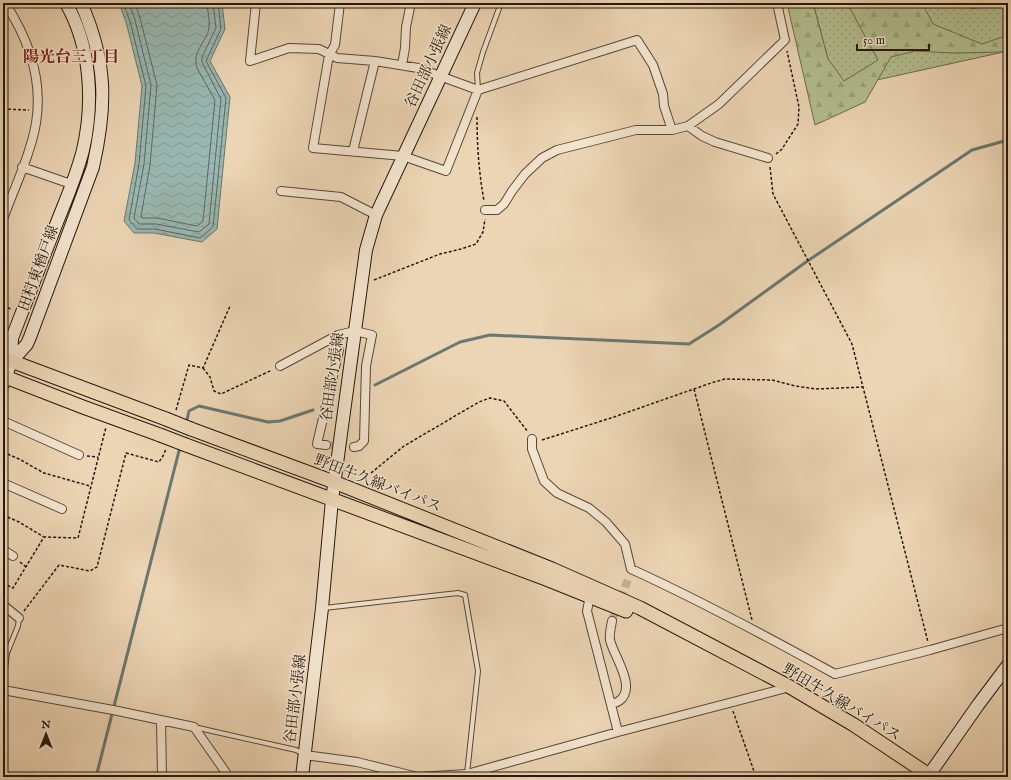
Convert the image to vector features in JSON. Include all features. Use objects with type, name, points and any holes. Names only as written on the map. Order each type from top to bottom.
[{"type":"main road","name":"野田牛久線バイパス","points":[[7,360],[334,482],[552,569],[640,608],[790,688],[854,725],[931,776]]},
{"type":"main road","name":"野田牛久線バイパス","points":[[4,379],[160,435],[590,596],[733,658]]},
{"type":"street","points":[[3,218],[31,143],[37,110],[37,93],[33,65],[26,40],[16,19],[5,3]]},
{"type":"street","name":"田村東楢戸線","points":[[7,360],[12,338],[79,163],[86,135],[89,96],[88,76],[84,52],[76,26],[66,3]]},
{"type":"street","name":"田村東楢戸線","points":[[7,360],[27,344],[30,337],[93,167],[100,138],[102,112],[101,71],[98,51],[90,22],[81,3]]},
{"type":"street","points":[[256,3],[250,61],[289,48],[319,49],[337,58],[375,61],[418,68],[478,90],[637,40],[653,65],[663,94],[664,106],[672,130]]},
{"type":"street","points":[[340,3],[335,46],[329,55],[313,148],[403,156],[446,171],[478,90]]},
{"type":"street","points":[[402,65],[405,48],[406,27],[411,3]]},
{"type":"street","name":"谷田部小張線","points":[[302,777],[322,608],[334,482],[366,250],[376,215],[475,3]]},
{"type":"street","points":[[485,210],[497,210],[504,204],[525,174],[542,158],[557,150],[636,130],[672,130],[688,126],[719,104],[785,40],[776,3]]},
{"type":"street","points":[[352,151],[375,61]]},
{"type":"street","points":[[688,126],[702,136],[715,142],[768,158]]},
{"type":"street","points":[[22,167],[71,184]]},
{"type":"street","points":[[281,191],[341,198],[376,215]]},
{"type":"street","points":[[280,366],[338,335],[355,331],[372,335],[366,366],[364,441],[359,446],[354,447]]},
{"type":"street","points":[[326,445],[317,444],[339,350],[333,338]]},
{"type":"street","points":[[4,379],[7,360]]},
{"type":"street","points":[[3,422],[79,455]]},
{"type":"street","points":[[532,439],[532,449],[544,481],[557,493],[589,508],[606,522],[624,544],[630,573],[680,591],[755,629],[835,674],[930,650],[1008,628]]},
{"type":"street","points":[[3,483],[62,509]]},
{"type":"street","points":[[3,550],[13,556]]},
{"type":"street","points":[[590,596],[587,612],[618,732]]},
{"type":"street","points":[[3,605],[19,618]]},
{"type":"street","points":[[610,704],[620,701],[624,694],[626,684],[610,639],[612,621]]},
{"type":"street","points":[[931,776],[978,704],[1008,665]]},
{"type":"street","points":[[305,755],[357,762],[418,777],[467,776],[618,732],[790,688]]},
{"type":"street","points":[[3,690],[194,726],[229,777]]},
{"type":"street","points":[[161,720],[162,777]]},
{"type":"lane","points":[[478,90],[477,73],[501,3]]},
{"type":"lane","points":[[973,6],[987,3]]},
{"type":"lane","points":[[322,608],[458,593],[465,595],[478,671],[467,776]]},
{"type":"lane","points":[[3,684],[6,653],[18,626],[19,618]]},
{"type":"lane","points":[[194,726],[289,748],[305,755]]},
{"type":"path","points":[[785,40],[800,107],[798,124],[782,149],[768,158],[773,194],[852,344],[930,650]]},
{"type":"path","points":[[3,109],[37,110]]},
{"type":"path","points":[[360,288],[375,279],[424,260],[476,244],[483,232],[485,210],[479,171],[477,113]]},
{"type":"path","points":[[3,306],[12,309]]},
{"type":"path","points":[[203,368],[230,306]]},
{"type":"path","points":[[176,410],[188,365],[203,368],[210,377],[214,391],[221,394],[280,366]]},
{"type":"path","points":[[371,473],[404,446],[479,402],[490,398],[504,400],[532,439],[542,440],[614,417],[694,388],[725,379],[772,380],[795,386],[816,389],[863,387]]},
{"type":"path","points":[[694,388],[755,629]]},
{"type":"path","points":[[19,618],[59,565],[90,570],[97,567],[126,453],[159,462],[164,456],[166,448]]},
{"type":"path","points":[[3,452],[19,459],[44,474],[91,486]]},
{"type":"path","points":[[79,455],[98,457]]},
{"type":"path","points":[[3,515],[20,522],[44,537]]},
{"type":"path","points":[[730,703],[756,777]]},
{"type":"green space","points":[[787,3],[813,3],[828,59],[844,81],[878,60],[847,3],[922,3],[933,24],[982,44],[1008,35],[1008,49],[1003,52],[954,53],[915,51],[891,57],[865,102],[815,125]]},
{"type":"green space","points":[[813,3],[1008,3],[1008,51],[836,89]]},
{"type":"water","points":[[119,3],[222,3],[225,29],[210,61],[230,97],[217,229],[202,242],[154,233],[134,233],[124,221],[135,163],[142,86],[126,22]]},
{"type":"waterway","points":[[375,385],[460,342],[490,335],[689,344],[719,325],[806,262],[972,150],[1008,140]]},
{"type":"waterway","points":[[186,424],[189,411],[199,406],[268,422],[280,421],[313,410]]},
{"type":"waterway","points":[[96,777],[180,447]]},
{"type":"tunnel","points":[[326,445],[354,447]]},
{"type":"tunnel","points":[[612,621],[629,577]]},
{"type":"district","name":"陽光台三丁目","points":[[71,56]]}]
